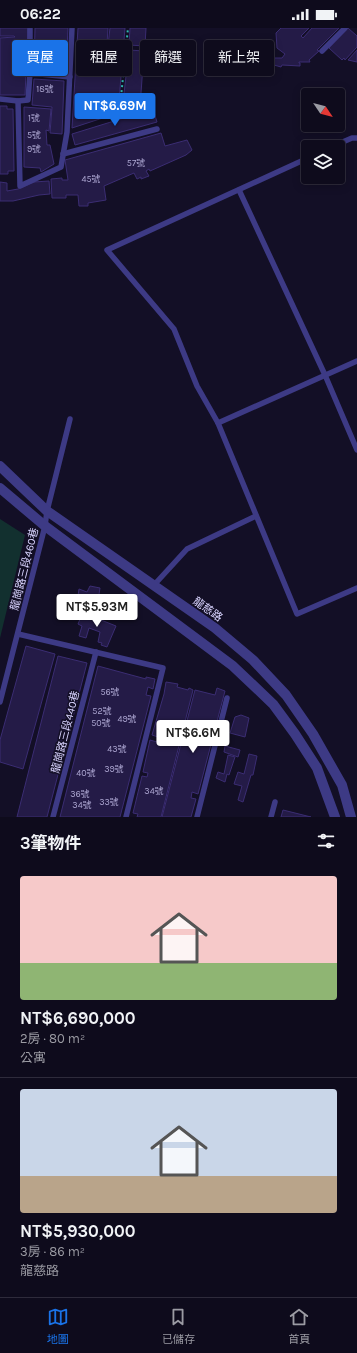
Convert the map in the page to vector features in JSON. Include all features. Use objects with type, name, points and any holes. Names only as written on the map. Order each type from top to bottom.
[{"type":"street","name":"龍慈路","points":[[0,466],[47,511],[215,628],[253,660],[286,695],[313,734],[342,785],[351,817]]},
{"type":"street","points":[[0,488],[45,526],[233,666],[273,704],[317,768],[335,817]]},
{"type":"lane","points":[[30,28],[30,40]]},
{"type":"lane","points":[[18,101],[20,186],[61,168],[67,132],[72,28]]},
{"type":"lane","points":[[322,51],[345,28]]},
{"type":"lane","points":[[0,99],[18,101],[28,100],[30,76]]},
{"type":"lane","points":[[60,76],[70,77]]},
{"type":"lane","points":[[63,154],[157,129]]},
{"type":"lane","points":[[345,141],[352,138],[357,138]]},
{"type":"lane","points":[[301,161],[107,250],[174,329],[197,386],[218,423],[297,614],[357,588]]},
{"type":"lane","points":[[239,190],[325,375],[357,450]]},
{"type":"lane","points":[[218,423],[357,361]]},
{"type":"lane","name":"龍崗路三段460巷","points":[[0,702],[45,526],[47,511],[70,419]]},
{"type":"lane","points":[[154,585],[187,549],[256,516]]},
{"type":"lane","points":[[18,634],[163,668],[126,817]]},
{"type":"lane","name":"龍崗路三段440巷","points":[[53,817],[96,652]]},
{"type":"lane","points":[[197,817],[227,698]]},
{"type":"lane","points":[[271,817],[275,802]]},
{"type":"path","points":[[119,117],[128,28]]},
{"type":"green space","points":[[0,519],[25,535],[0,638]]},
{"type":"building","points":[[0,28],[28,28],[27,40],[12,40],[12,76],[26,76],[25,95],[0,95],[0,38],[15,37],[0,36]]},
{"type":"building","points":[[35,28],[68,28],[67,40],[35,40]]},
{"type":"building","points":[[78,28],[108,28],[107,40],[77,40]]},
{"type":"building","points":[[110,28],[125,28],[124,40],[109,40]]},
{"type":"building","points":[[130,28],[146,28],[145,40],[140,40],[140,46],[132,45],[132,40],[129,40]]},
{"type":"building","points":[[281,28],[309,28],[301,36],[303,38],[312,28],[339,28],[317,50],[319,51],[309,60],[310,62],[299,62],[300,66],[282,65],[281,67],[274,65],[274,58],[282,58],[285,54],[277,48],[276,33]]},
{"type":"building","points":[[348,28],[357,36],[357,47],[345,60],[344,58],[342,60],[329,48]]},
{"type":"building","points":[[132,50],[140,51],[140,76],[142,76],[140,107],[122,111],[126,76],[132,76]]},
{"type":"building","points":[[357,50],[357,62],[348,60]]},
{"type":"building","points":[[76,61],[76,76],[121,76],[118,113],[72,128]]},
{"type":"building","points":[[34,79],[64,81],[62,134],[50,133],[52,107],[32,105]]},
{"type":"building","points":[[0,106],[7,106],[7,109],[13,109],[14,171],[8,171],[8,174],[0,174]]},
{"type":"building","points":[[24,107],[51,109],[49,131],[46,130],[47,145],[50,145],[54,164],[41,172],[40,168],[24,167]]},
{"type":"building","points":[[153,109],[157,122],[75,145],[72,134]]},
{"type":"building","points":[[161,133],[165,146],[187,140],[192,150],[186,155],[150,171],[149,169],[146,171],[149,176],[137,179],[134,173],[104,186],[106,200],[88,203],[88,206],[79,206],[78,195],[66,195],[66,198],[52,198],[51,179],[62,178],[62,180],[68,180],[65,160]]},
{"type":"building","points":[[49,181],[50,194],[13,201],[0,201],[0,182],[7,183],[7,191],[18,189],[34,182]]},
{"type":"building","points":[[90,586],[100,588],[97,607],[89,605],[90,599],[78,596],[79,589],[87,592]]},
{"type":"building","points":[[83,612],[96,616],[96,618],[116,626],[107,647],[98,642],[100,632],[89,628],[86,638],[79,636],[82,626],[78,624]]},
{"type":"building","points":[[26,646],[55,654],[23,769],[0,762],[0,740]]},
{"type":"building","points":[[58,656],[87,663],[47,817],[17,817]]},
{"type":"building","points":[[98,666],[146,679],[146,677],[155,679],[153,689],[148,687],[146,695],[151,696],[120,817],[60,817]]},
{"type":"building","points":[[166,682],[178,684],[177,687],[188,690],[189,688],[193,690],[161,817],[137,817],[138,814],[133,813],[142,776],[147,777],[148,773],[143,772],[150,740],[157,742],[158,737],[152,735]]},
{"type":"building","points":[[217,688],[225,691],[198,794],[192,792],[191,798],[196,799],[191,817],[162,817],[195,690],[215,695]]},
{"type":"building","points":[[241,715],[249,718],[245,737],[230,733],[235,717]]},
{"type":"building","points":[[225,746],[240,750],[238,757],[224,752]]},
{"type":"building","points":[[249,754],[257,756],[253,775],[251,775],[243,802],[238,800],[242,786],[234,784],[238,772],[244,774]]},
{"type":"building","points":[[228,755],[235,757],[225,782],[216,778],[218,772],[224,774]]},
{"type":"building","points":[[283,810],[311,817],[281,817]]}]
